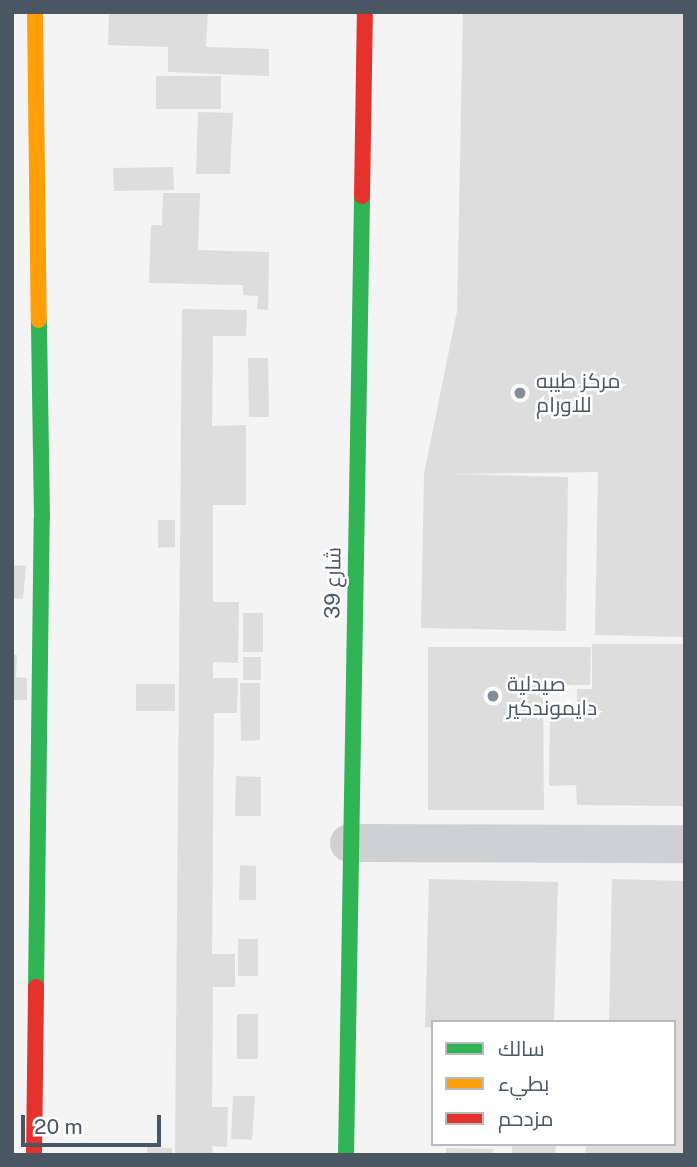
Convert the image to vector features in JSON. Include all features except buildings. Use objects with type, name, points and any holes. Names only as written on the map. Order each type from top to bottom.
[{"type":"street","points":[[34,12],[42,518],[25,807],[34,1155]]},
{"type":"street","name":"شارع 39","points":[[346,1155],[349,843],[365,12]]},
{"type":"street","points":[[349,843],[685,844]]},
{"type":"traffic: fast","points":[[346,1155],[362,196]]},
{"type":"traffic: fast","points":[[36,987],[42,518],[39,320]]},
{"type":"traffic: slow","points":[[35,12],[39,320]]},
{"type":"traffic: jam","points":[[362,196],[365,12]]},
{"type":"traffic: jam","points":[[34,1155],[36,987]]},
{"type":"place","name":"مركز طيبه للاورام","points":[[520,393]]},
{"type":"place","name":"صيدلية دايموندكير","points":[[493,696]]}]
